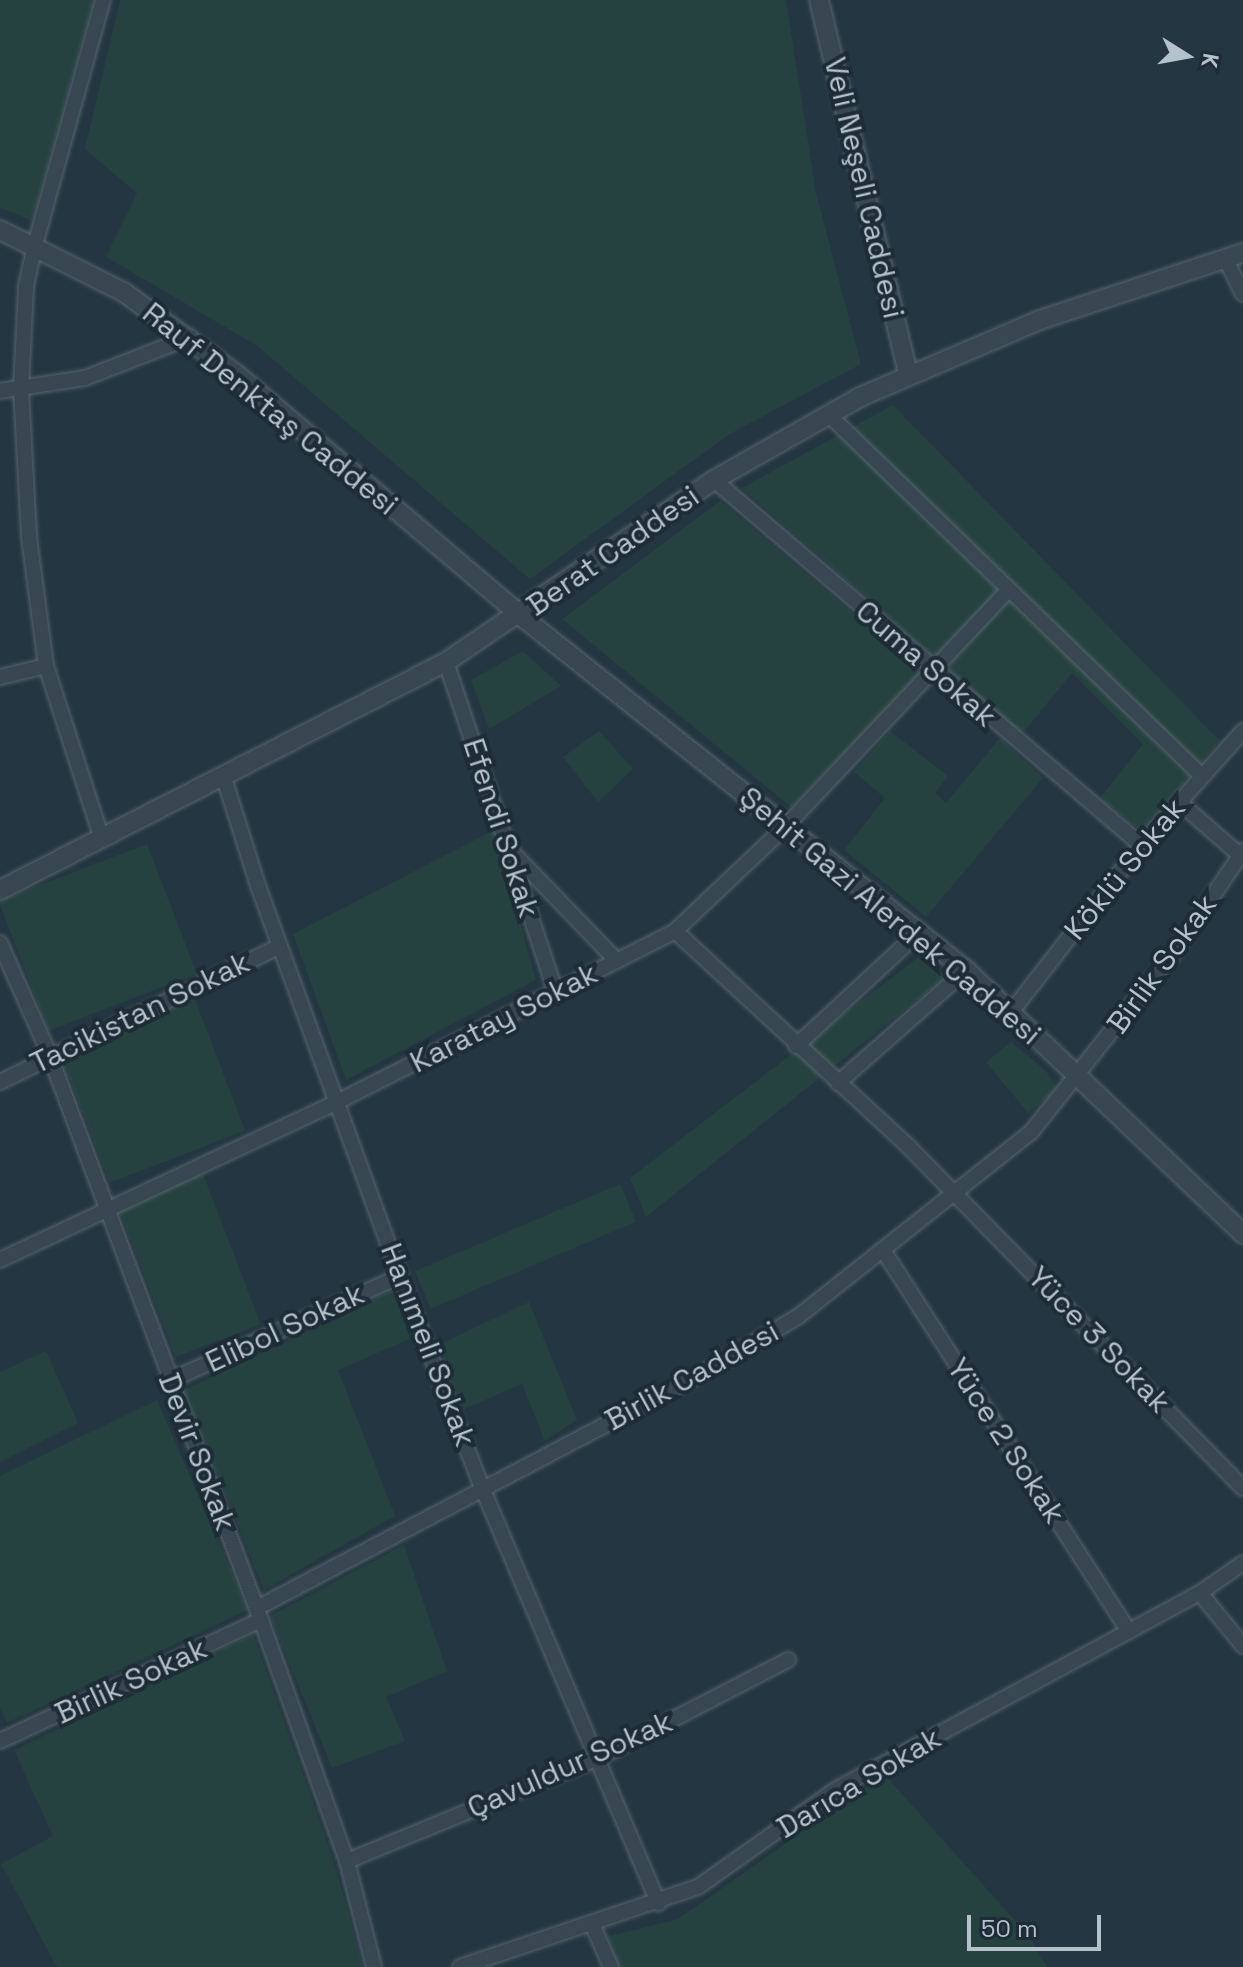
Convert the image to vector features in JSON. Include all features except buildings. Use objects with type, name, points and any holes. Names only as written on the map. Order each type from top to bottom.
[{"type":"street","points":[[102,839],[46,666],[29,536],[21,389],[26,286],[103,0]]},
{"type":"street","name":"Veli Neşeli Caddesi","points":[[819,0],[908,375]]},
{"type":"street","name":"Rauf Denktaş Caddesi","points":[[0,230],[125,293],[190,337],[521,616]]},
{"type":"street","name":"Berat Caddesi","points":[[0,890],[446,662],[521,616],[714,480],[828,414],[908,375],[1096,299],[1243,253]]},
{"type":"street","points":[[1225,258],[1243,294]]},
{"type":"street","points":[[0,391],[119,368],[190,337]]},
{"type":"street","points":[[828,414],[1202,776]]},
{"type":"street","name":"Cuma Sokak","points":[[714,480],[932,670],[1141,845]]},
{"type":"street","name":"Karatay Sokak","points":[[0,1260],[106,1207],[337,1102],[675,931],[786,826],[1009,589]]},
{"type":"street","name":"Şehit Gazi Alerdek Caddesi","points":[[521,616],[966,970],[1243,1234]]},
{"type":"street","name":"Efendi Sokak","points":[[446,662],[556,993]]},
{"type":"street","points":[[0,677],[46,666]]},
{"type":"street","name":"Köklü Sokak","points":[[1012,1011],[1141,845],[1243,731]]},
{"type":"street","name":"Hanımeli Sokak","points":[[224,778],[280,946],[400,1276],[483,1490],[658,1903]]},
{"type":"street","points":[[1179,802],[1242,854]]},
{"type":"street","points":[[507,847],[617,961]]},
{"type":"street","name":"Birlik Sokak","points":[[1079,1076],[1179,946],[1242,854]]},
{"type":"street","name":"Yüce 3 Sokak","points":[[675,931],[956,1193],[1243,1488]]},
{"type":"street","points":[[796,1046],[919,932]]},
{"type":"street","name":"Devir Sokak","points":[[0,943],[50,1056],[169,1381],[259,1614],[347,1861],[374,1967]]},
{"type":"street","name":"Tacikistan Sokak","points":[[0,1082],[280,946]]},
{"type":"street","points":[[838,1083],[966,970]]},
{"type":"street","name":"Birlik Caddesi","points":[[259,1614],[744,1350],[799,1316],[1032,1131],[1079,1076]]},
{"type":"street","name":"Yüce 2 Sokak","points":[[883,1250],[1129,1632]]},
{"type":"street","name":"Elibol Sokak","points":[[169,1381],[400,1276]]},
{"type":"street","name":"Darıca Sokak","points":[[460,1967],[658,1903],[713,1877],[870,1770],[1200,1593],[1243,1563]]},
{"type":"street","points":[[1200,1593],[1243,1646]]},
{"type":"street","name":"Birlik Sokak","points":[[0,1740],[259,1614]]},
{"type":"street","name":"Çavuldur Sokak","points":[[347,1861],[598,1758],[788,1660]]},
{"type":"street","points":[[592,1924],[611,1967]]},
{"type":"green space","points":[[0,0],[93,0],[32,221],[0,207]]},
{"type":"green space","points":[[120,0],[786,0],[816,193],[861,364],[728,435],[530,579],[256,345],[106,257],[137,193],[85,149]]},
{"type":"green space","points":[[893,405],[1220,741],[1141,831],[1100,798],[1143,744],[1072,673],[1022,734],[742,488]]},
{"type":"green space","points":[[720,501],[922,672],[791,807],[562,619]]},
{"type":"green space","points":[[523,651],[561,686],[489,729],[471,680]]},
{"type":"green space","points":[[599,731],[633,769],[598,802],[563,757]]},
{"type":"green space","points":[[890,731],[948,776],[935,793],[946,803],[1000,738],[1043,778],[926,917],[844,850],[885,798],[854,772]]},
{"type":"green space","points":[[494,830],[536,980],[346,1080],[293,934]]},
{"type":"green space","points":[[147,844],[197,974],[48,1031],[0,900]]},
{"type":"green space","points":[[921,955],[947,976],[646,1217],[630,1178]]},
{"type":"green space","points":[[195,1000],[245,1131],[110,1183],[60,1052]]},
{"type":"green space","points":[[1011,1042],[1045,1070],[1058,1089],[1028,1113],[986,1062]]},
{"type":"green space","points":[[203,1174],[261,1324],[176,1357],[118,1207]]},
{"type":"green space","points":[[620,1184],[636,1222],[431,1309],[415,1271]]},
{"type":"green space","points":[[393,1290],[410,1339],[338,1370],[395,1516],[264,1590],[184,1390]]},
{"type":"green space","points":[[529,1302],[577,1420],[545,1441],[522,1384],[464,1409],[438,1345]]},
{"type":"green space","points":[[46,1351],[78,1423],[0,1462],[0,1372]]},
{"type":"green space","points":[[157,1400],[248,1610],[7,1723],[0,1708],[0,1476]]},
{"type":"green space","points":[[404,1545],[447,1671],[386,1697],[405,1741],[332,1768],[270,1616]]},
{"type":"green space","points":[[253,1634],[334,1862],[363,1967],[57,1967],[1,1864],[53,1836],[14,1750]]},
{"type":"green space","points":[[884,1774],[1027,1934],[1047,1967],[614,1967],[601,1938],[678,1919]]}]
